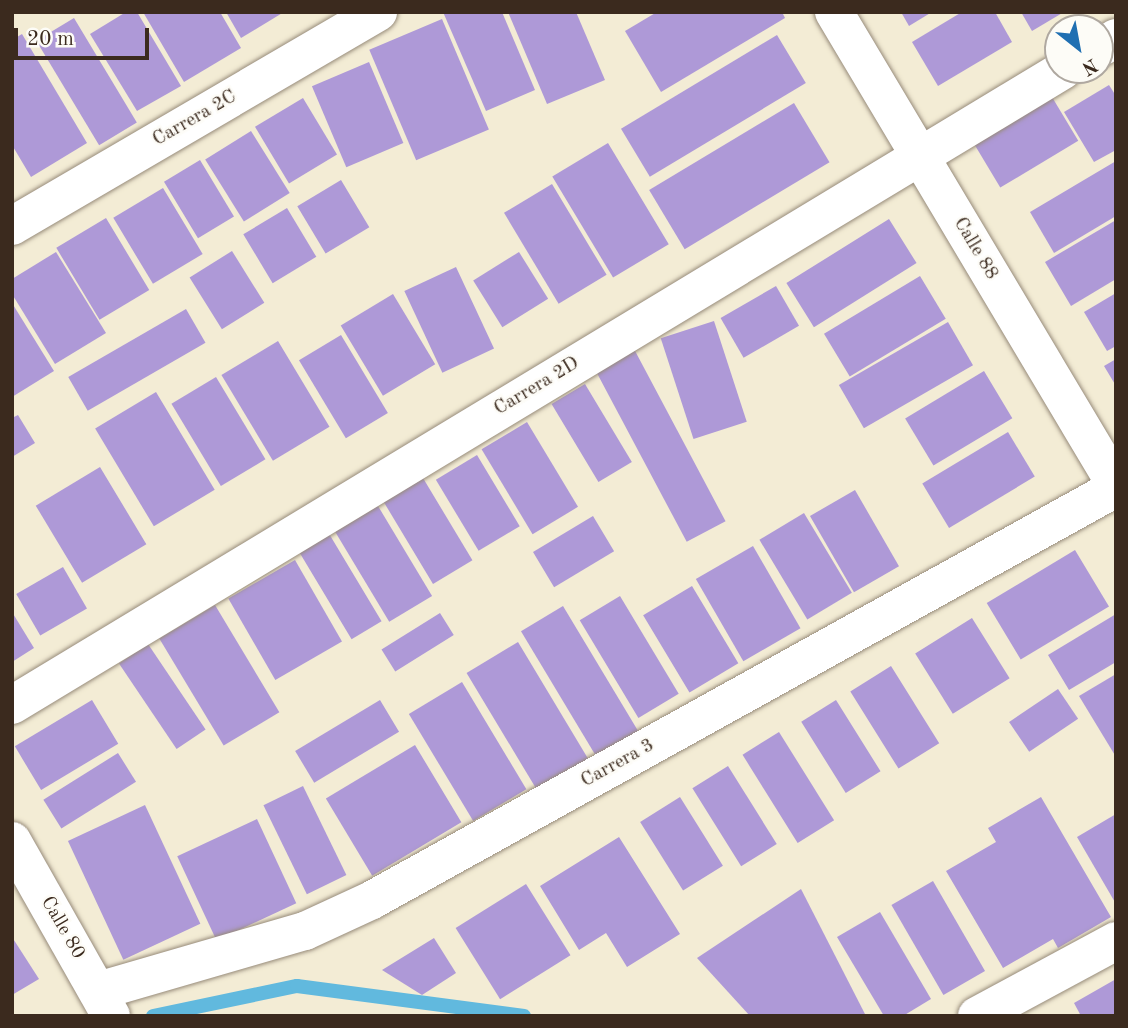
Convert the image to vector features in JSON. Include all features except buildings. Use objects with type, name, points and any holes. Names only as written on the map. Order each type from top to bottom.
[{"type":"street","name":"Carrera 2C","points":[[12,226],[378,12]]},
{"type":"street","name":"Calle 88","points":[[834,12],[1116,487]]},
{"type":"street","name":"Carrera 2D","points":[[12,705],[1044,81]]},
{"type":"street","name":"Carrera 3","points":[[105,1005],[305,930],[372,900],[1116,487]]},
{"type":"street","name":"Calle 80","points":[[12,841],[105,1005]]},
{"type":"street","points":[[977,1016],[1116,942]]},
{"type":"waterway","points":[[153,1016],[297,986],[524,1016]]}]
